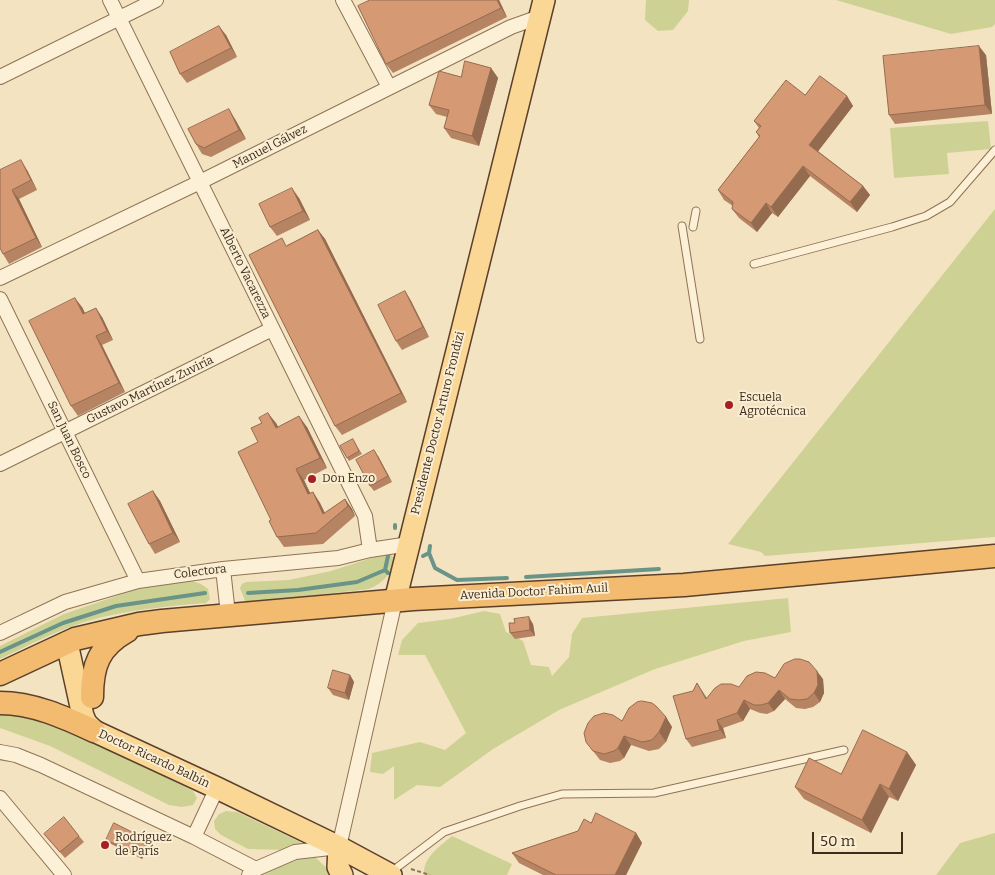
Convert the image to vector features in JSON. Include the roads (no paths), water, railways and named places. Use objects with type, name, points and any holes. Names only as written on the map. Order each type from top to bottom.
[{"type":"highway","name":"Avenida Doctor Fahim Auil","points":[[0,674],[71,641],[138,624],[228,614],[502,593],[684,585],[995,556]]},
{"type":"highway","points":[[92,696],[92,683],[97,659],[117,636],[138,624]]},
{"type":"highway","points":[[0,703],[28,706],[50,712],[94,731]]},
{"type":"main road","name":"Presidente Doctor Arturo Frondizi","points":[[395,601],[542,8]]},
{"type":"main road","name":"Doctor Ricardo Balbín","points":[[71,641],[100,718],[114,731],[218,788]]},
{"type":"main road","name":"Doctor Ricardo Balbín","points":[[71,641],[83,716],[94,731],[393,871]]},
{"type":"main road","points":[[339,847],[338,867],[342,875]]},
{"type":"street","name":"Alberto Vacarezza","points":[[110,0],[365,516],[370,550]]},
{"type":"street","points":[[0,77],[156,0]]},
{"type":"street","points":[[343,0],[389,87]]},
{"type":"street","name":"Manuel Gálvez","points":[[0,278],[200,182],[511,26],[542,8]]},
{"type":"street","name":"San Juan Bosco","points":[[0,299],[138,581]]},
{"type":"street","name":"Gustavo Martínez Zuviría","points":[[0,464],[272,329]]},
{"type":"street","name":"Colectora","points":[[0,633],[65,602],[138,581],[223,569],[338,558],[370,550],[409,544]]},
{"type":"street","points":[[223,569],[228,614]]},
{"type":"street","name":"Presidente Doctor Arturo Frondizi","points":[[339,847],[395,601]]},
{"type":"street","points":[[0,752],[16,755],[42,764],[194,837],[252,872],[295,852],[339,847]]},
{"type":"street","points":[[194,837],[218,788]]},
{"type":"street","points":[[0,798],[64,875]]},
{"type":"lane","points":[[754,264],[926,216],[950,202],[995,150]]},
{"type":"lane","points":[[693,227],[696,211]]},
{"type":"lane","points":[[682,226],[700,339]]},
{"type":"lane","points":[[393,871],[444,832],[562,794],[654,793],[844,750]]},
{"type":"waterway","points":[[423,556],[429,553],[430,546]]},
{"type":"waterway","points":[[429,553],[435,568],[457,580],[507,578]]},
{"type":"waterway","points":[[385,570],[388,556]]},
{"type":"waterway","points":[[526,577],[659,569]]},
{"type":"waterway","points":[[248,593],[298,590],[357,582],[385,570],[388,573]]},
{"type":"waterway","points":[[0,652],[63,623],[116,606],[205,593]]},
{"type":"place","name":"Escuela Agrotécnica","points":[[729,405]]},
{"type":"place","name":"Don Enzo","points":[[312,479]]},
{"type":"place","name":"Rodríguez de París","points":[[105,845]]}]
